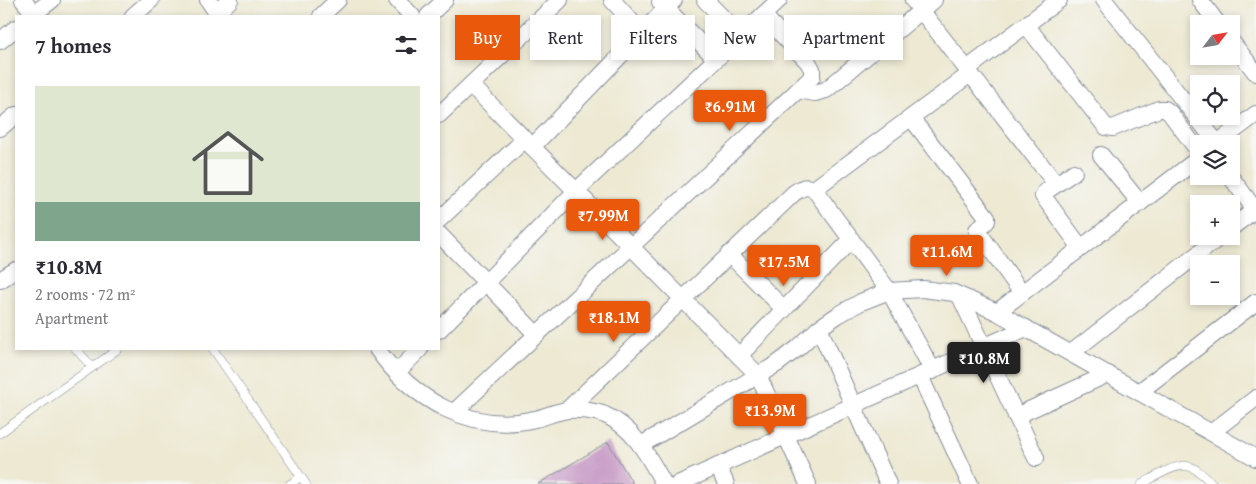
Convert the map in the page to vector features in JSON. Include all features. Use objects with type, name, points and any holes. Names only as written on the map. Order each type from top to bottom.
[{"type":"street","points":[[23,0],[34,15],[52,0]]},
{"type":"street","points":[[134,15],[151,0]]},
{"type":"street","points":[[215,10],[230,0]]},
{"type":"street","points":[[322,15],[338,0]]},
{"type":"street","points":[[397,0],[411,15]]},
{"type":"street","points":[[429,15],[445,0]]},
{"type":"street","points":[[440,114],[560,0]]},
{"type":"street","points":[[612,0],[626,15]]},
{"type":"street","points":[[706,0],[721,15]]},
{"type":"street","points":[[764,15],[779,0]]},
{"type":"street","points":[[798,90],[815,93],[826,90],[917,5],[934,0]]},
{"type":"street","points":[[814,189],[912,118],[1059,0]]},
{"type":"street","points":[[1104,0],[1210,135]]},
{"type":"street","points":[[1200,0],[1211,15]]},
{"type":"street","points":[[657,15],[667,3],[705,46]]},
{"type":"street","points":[[917,5],[1056,184]]},
{"type":"street","points":[[1026,25],[1106,127],[1113,128],[1159,109],[1164,109],[1170,113],[1190,140]]},
{"type":"street","points":[[454,412],[812,77],[812,69],[808,62],[774,27]]},
{"type":"street","points":[[0,41],[15,29]]},
{"type":"street","points":[[1240,52],[1256,73]]},
{"type":"street","points":[[440,219],[529,143],[614,60]]},
{"type":"street","points":[[440,329],[576,191],[715,60]]},
{"type":"street","points":[[471,85],[758,375],[808,484]]},
{"type":"street","points":[[1229,135],[1256,114]]},
{"type":"street","points":[[0,128],[15,116]]},
{"type":"street","points":[[912,118],[987,217],[987,221],[977,230],[1022,293]]},
{"type":"street","points":[[1101,155],[1140,203]]},
{"type":"street","points":[[997,312],[1190,165]]},
{"type":"street","points":[[1074,172],[1045,192],[1043,196],[1081,248]]},
{"type":"street","points":[[1237,185],[1256,210],[1240,222]]},
{"type":"street","points":[[567,410],[794,193],[802,187],[808,186],[814,189],[889,291],[926,373],[970,484]]},
{"type":"street","points":[[440,235],[536,334]]},
{"type":"street","points":[[739,356],[851,240]]},
{"type":"street","points":[[1070,353],[1209,245]]},
{"type":"street","points":[[729,254],[784,309]]},
{"type":"street","points":[[0,280],[15,271]]},
{"type":"street","points":[[641,445],[777,364],[791,354],[819,328],[861,302],[889,291],[923,289],[954,293],[997,312],[1256,458]]},
{"type":"street","points":[[960,296],[1036,458]]},
{"type":"street","points":[[1139,392],[1256,302]]},
{"type":"street","points":[[819,328],[888,484]]},
{"type":"street","points":[[678,484],[1026,328]]},
{"type":"street","points":[[379,350],[386,361],[411,387],[437,406],[475,420],[509,423],[533,420],[567,410],[605,415],[622,425],[641,445],[664,484]]},
{"type":"street","points":[[397,372],[419,350]]},
{"type":"street","points":[[1016,416],[1108,374]]},
{"type":"street","points":[[1212,432],[1256,398]]},
{"type":"street","points":[[718,466],[726,484]]},
{"type":"lane","points":[[77,350],[92,367]]},
{"type":"lane","points":[[0,433],[117,350]]},
{"type":"lane","points":[[214,350],[306,484]]},
{"type":"lane","points":[[1142,484],[1176,466],[1188,466],[1198,471],[1213,484]]},
{"type":"lane","points":[[290,484],[301,477]]},
{"type":"building","points":[[608,442],[633,484],[538,484]]}]
